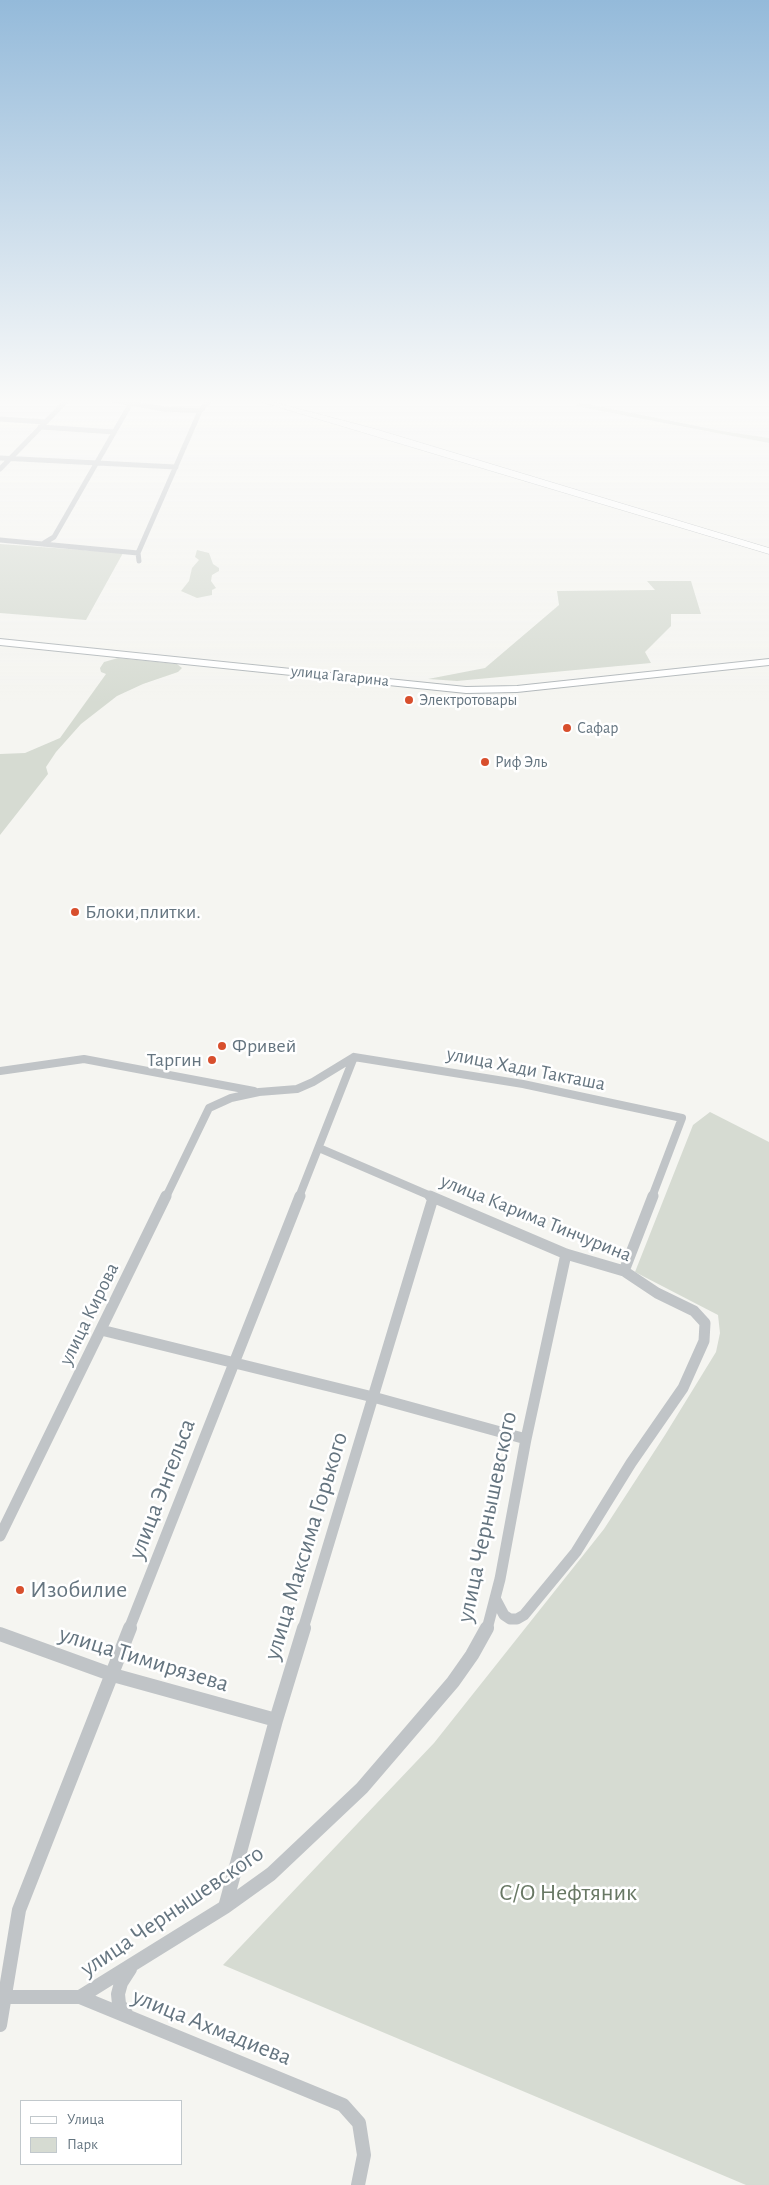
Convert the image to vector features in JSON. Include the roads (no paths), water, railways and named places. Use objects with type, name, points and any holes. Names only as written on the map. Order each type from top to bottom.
[{"type":"main road","points":[[600,500],[769,551]]},
{"type":"street","points":[[44,543],[54,536],[75,500]]},
{"type":"street","points":[[139,560],[138,553],[161,500]]},
{"type":"street","points":[[0,540],[138,553]]},
{"type":"street","name":"улица Гагарина","points":[[0,642],[214,662],[466,690],[517,689],[769,662]]},
{"type":"street","points":[[0,1071],[84,1059],[259,1092],[297,1089],[313,1082],[354,1057]]},
{"type":"street","name":"улица Энгельса","points":[[6,1997],[18,1910],[354,1057]]},
{"type":"street","name":"улица Хади Такташа","points":[[354,1057],[523,1084],[682,1118],[624,1272]]},
{"type":"street","name":"улица Кирова","points":[[0,1536],[209,1108],[231,1098],[259,1092]]},
{"type":"street","name":"улица Карима Тинчурина","points":[[319,1148],[566,1254],[624,1272],[700,1316],[705,1323],[704,1341],[683,1388],[631,1464],[576,1552],[528,1611],[517,1619],[510,1619],[504,1616],[495,1598]]},
{"type":"street","name":"улица Максима Горького","points":[[225,1907],[276,1720],[433,1198]]},
{"type":"street","name":"улица Чернышевского","points":[[80,1997],[225,1907],[271,1874],[362,1788],[453,1682],[472,1655],[486,1631],[495,1598],[511,1528],[526,1439],[566,1254]]},
{"type":"street","points":[[101,1330],[373,1397],[526,1439]]},
{"type":"street","name":"улица Тимирязева","points":[[0,1634],[112,1675],[276,1720]]},
{"type":"street","points":[[128,2016],[119,2004],[118,1994],[121,1983],[136,1964]]},
{"type":"street","points":[[0,2025],[6,1997]]},
{"type":"street","name":"улица Ахмадиева","points":[[6,1997],[80,1997],[343,2105],[359,2124],[364,2155],[358,2185]]},
{"type":"place","name":"Электротовары","points":[[409,700]]},
{"type":"place","name":"Сафар","points":[[567,728]]},
{"type":"place","name":"Риф Эль","points":[[485,762]]},
{"type":"place","name":"Блоки,плитки.","points":[[75,912]]},
{"type":"place","name":"Фривей","points":[[222,1046]]},
{"type":"place","name":"Таргин","points":[[212,1060]]},
{"type":"place","name":"Изобилие","points":[[20,1590]]},
{"type":"park label","name":"С/О Нефтяник","points":[[568,1893]]}]
